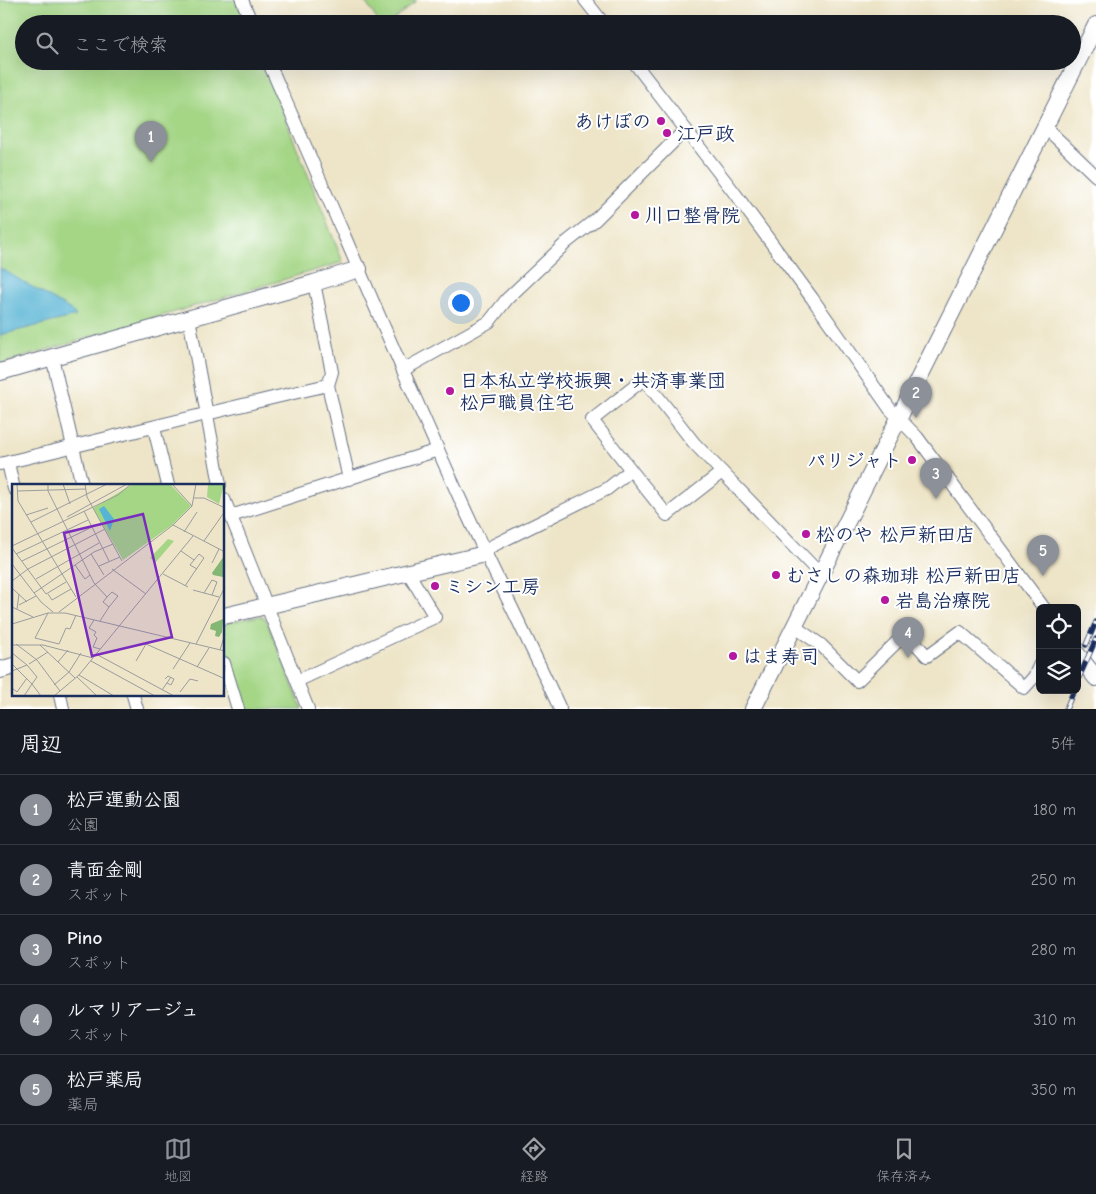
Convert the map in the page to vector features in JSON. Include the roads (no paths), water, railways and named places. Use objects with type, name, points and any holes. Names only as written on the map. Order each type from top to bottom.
[{"type":"street","points":[[242,0],[248,15]]},
{"type":"street","points":[[585,0],[597,15]]},
{"type":"street","points":[[1081,55],[1096,25]]},
{"type":"street","points":[[272,70],[348,248],[359,269],[438,450],[560,709]]},
{"type":"street","points":[[640,70],[780,254],[899,419],[917,437],[1041,604]]},
{"type":"street","points":[[753,709],[1074,70]]},
{"type":"street","points":[[1045,127],[1096,176]]},
{"type":"street","points":[[403,370],[489,322],[507,299],[567,242],[595,220],[685,130]]},
{"type":"street","points":[[0,372],[359,269]]},
{"type":"street","points":[[314,283],[332,372],[328,384],[349,479]]},
{"type":"street","points":[[189,318],[220,484]]},
{"type":"street","points":[[52,357],[82,484]]},
{"type":"street","points":[[722,472],[667,515],[592,420],[644,379],[694,443],[722,472],[821,575]]},
{"type":"street","points":[[12,484],[4,463],[154,428],[207,413],[328,384]]},
{"type":"street","points":[[154,428],[168,484]]},
{"type":"street","points":[[231,516],[438,450]]},
{"type":"street","points":[[225,616],[485,552],[607,489],[630,470]]},
{"type":"street","points":[[225,501],[308,709]]},
{"type":"street","points":[[297,681],[435,617],[408,572]]},
{"type":"street","points":[[795,627],[821,645],[857,681],[906,633],[927,656],[960,632],[1024,688],[1036,673]]},
{"type":"street","points":[[1081,658],[1094,672]]},
{"type":"street","points":[[225,666],[238,709]]},
{"type":"street","points":[[60,696],[63,709]]},
{"type":"street","points":[[133,696],[137,709]]},
{"type":"water","points":[[0,268],[71,310],[76,316],[0,335]]},
{"type":"railway","points":[[1086,645],[1096,622]]},
{"type":"railway","points":[[1081,673],[1096,639]]},
{"type":"railway","points":[[1066,709],[1072,694]]},
{"type":"place","name":"あけぼの","points":[[661,121]]},
{"type":"place","name":"江戸政","points":[[667,133]]},
{"type":"place","name":"松戸運動公園","points":[[151,162]]},
{"type":"place","name":"川口整骨院","points":[[635,215]]},
{"type":"place","name":"日本私立学校振興・共済事業団 松戸職員住宅","points":[[450,391]]},
{"type":"place","name":"青面金剛","points":[[916,418]]},
{"type":"place","name":"パリジャト","points":[[912,460]]},
{"type":"place","name":"Pino","points":[[936,499]]},
{"type":"place","name":"松のや 松戸新田店","points":[[806,534]]},
{"type":"place","name":"むさしの森珈琲 松戸新田店","points":[[776,575]]},
{"type":"place","name":"松戸薬局","points":[[1043,576]]},
{"type":"place","name":"ミシン工房","points":[[435,586]]},
{"type":"place","name":"岩島治療院","points":[[885,600]]},
{"type":"place","name":"はま寿司","points":[[733,656]]},
{"type":"place","name":"ルマリアージュ","points":[[908,658]]}]
